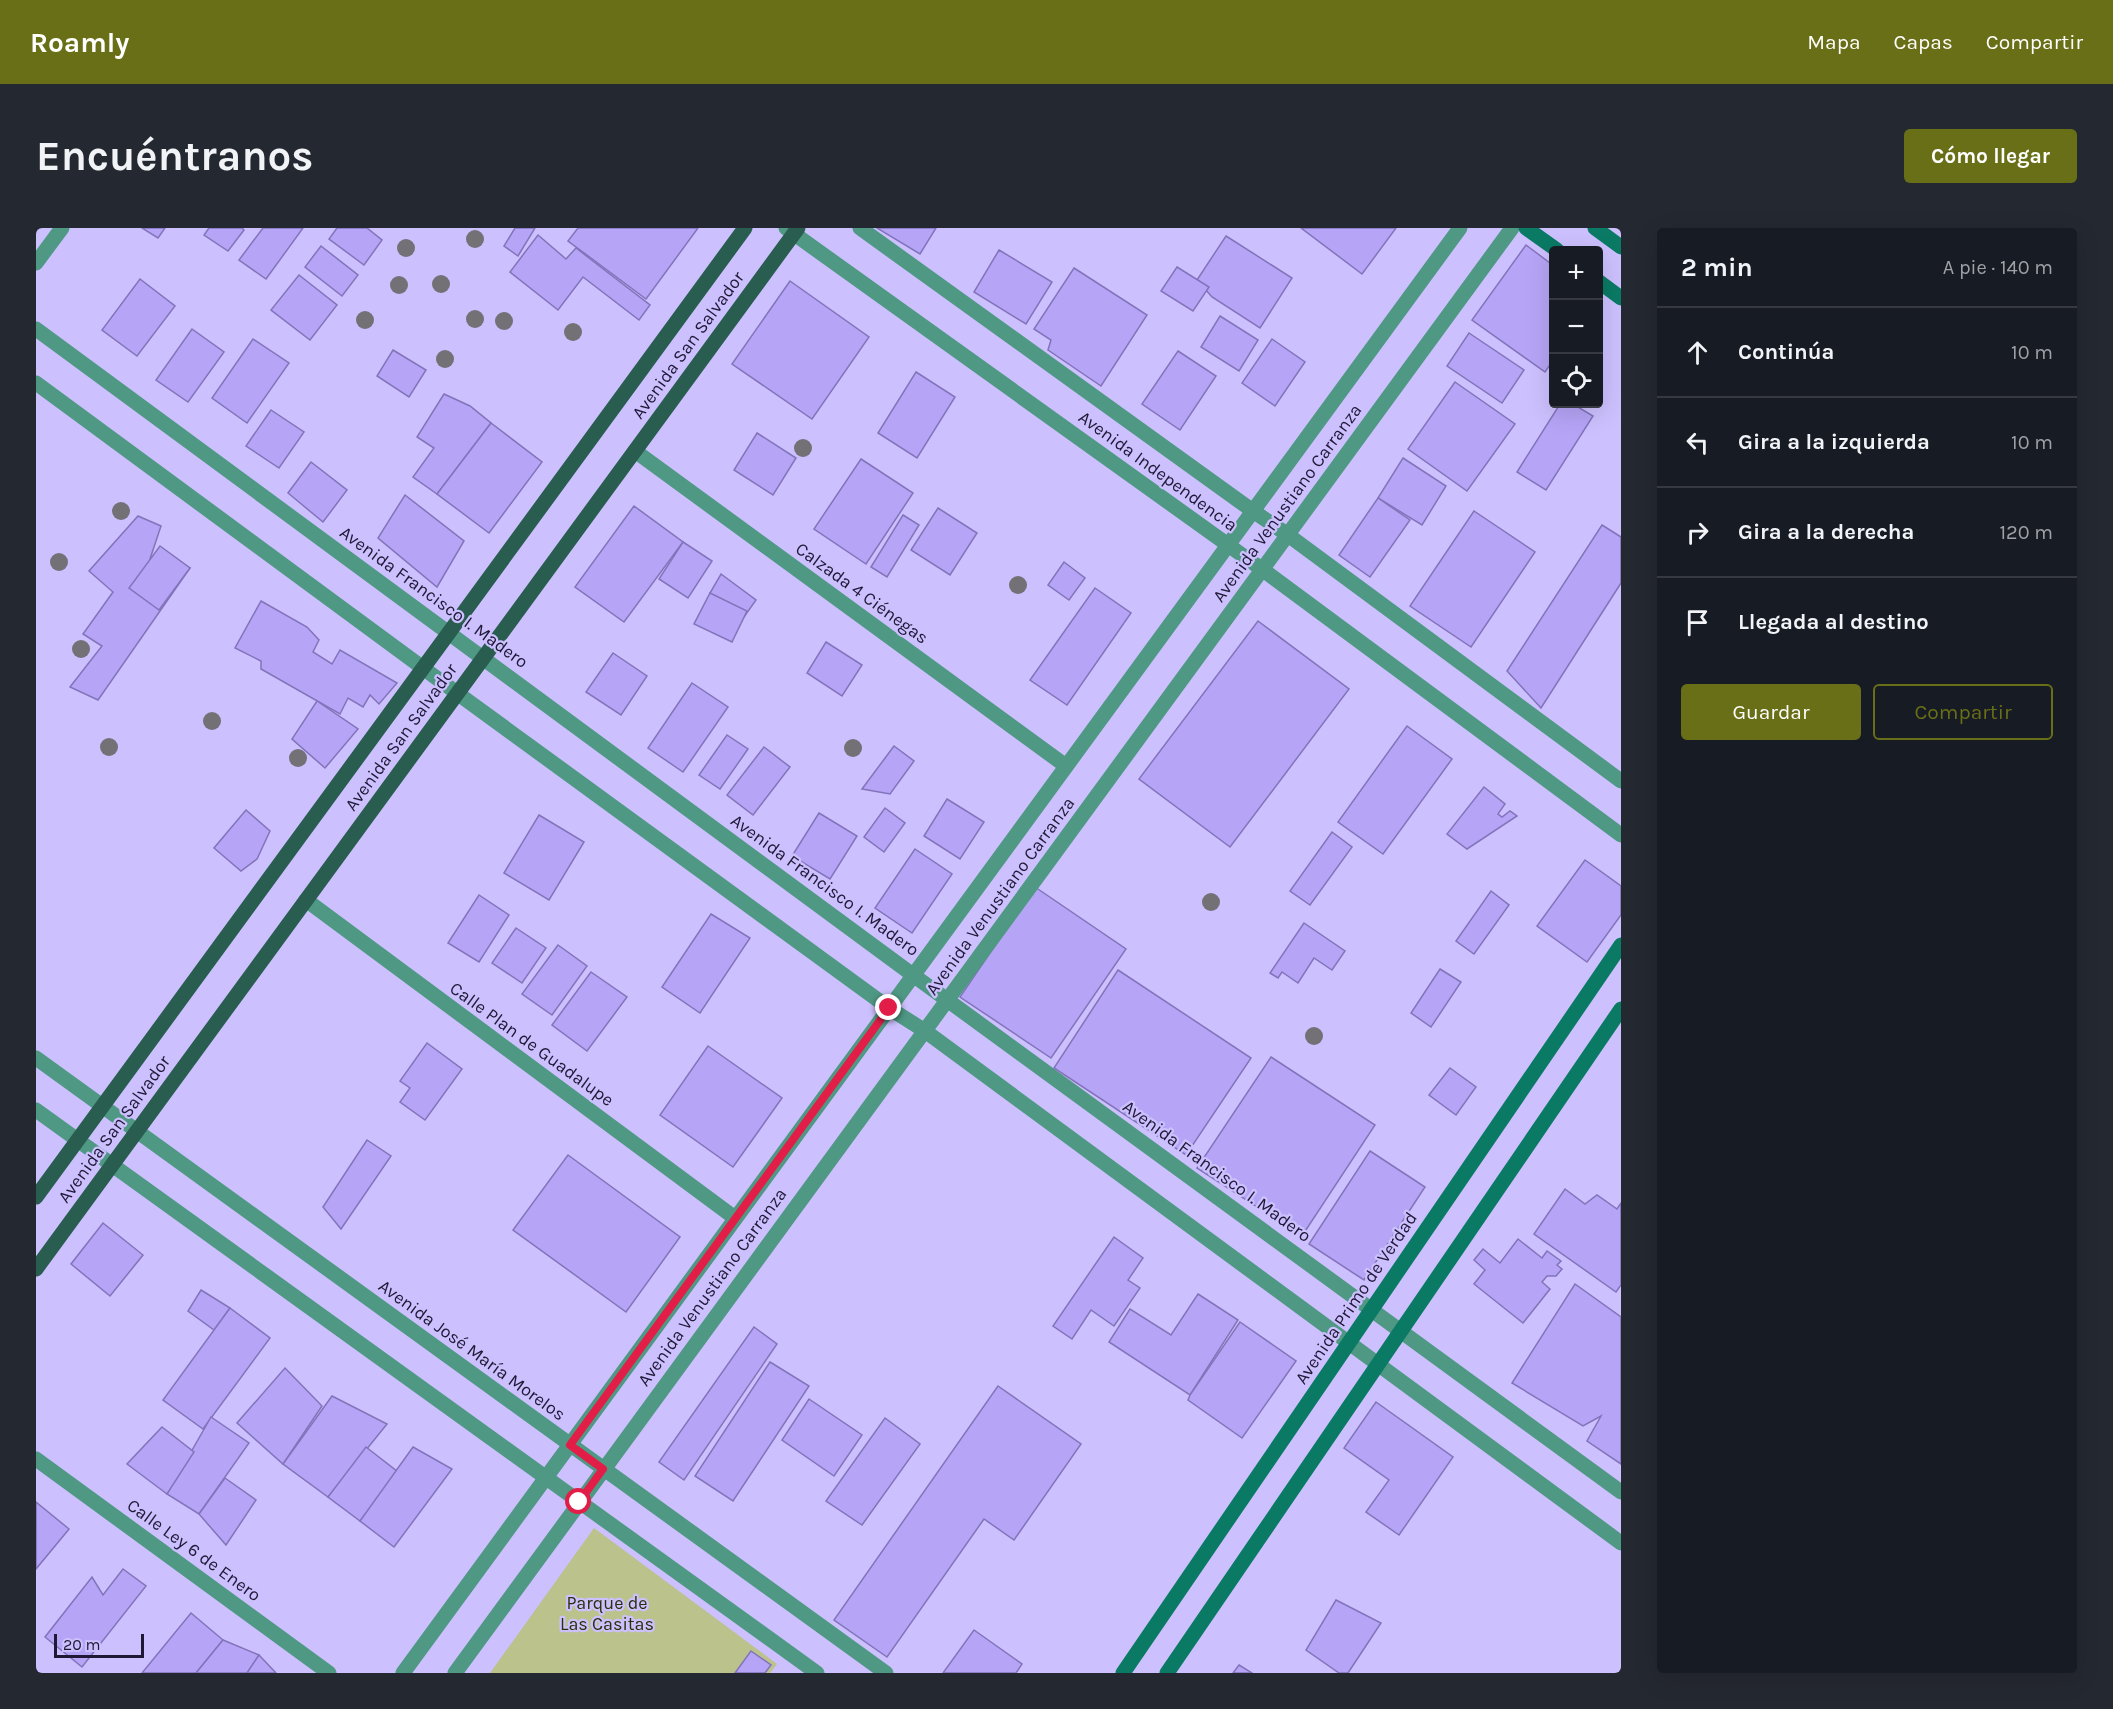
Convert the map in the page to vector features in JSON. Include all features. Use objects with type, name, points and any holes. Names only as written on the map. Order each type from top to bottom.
[{"type":"main road","name":"Avenida San Salvador","points":[[36,1197],[745,228]]},
{"type":"main road","points":[[1526,228],[1551,246]]},
{"type":"main road","points":[[1595,228],[1621,247]]},
{"type":"main road","name":"Avenida San Salvador","points":[[36,1269],[635,451],[793,230]]},
{"type":"main road","points":[[1603,284],[1621,298]]},
{"type":"main road","name":"Avenida Primo de Verdad","points":[[1123,1673],[1621,945]]},
{"type":"main road","points":[[1167,1673],[1621,1009]]},
{"type":"street","points":[[36,263],[62,228]]},
{"type":"street","name":"Avenida Independencia","points":[[860,228],[1288,535],[1621,782]]},
{"type":"street","name":"Avenida Venustiano Carranza","points":[[403,1673],[1460,228]]},
{"type":"street","name":"Avenida Venustiano Carranza","points":[[455,1673],[1512,228]]},
{"type":"street","name":"Avenida Independencia","points":[[793,230],[1263,570],[1621,835]]},
{"type":"street","name":"Avenida Francisco I. Madero","points":[[36,328],[913,975],[949,999],[1621,1492]]},
{"type":"street","points":[[36,382],[457,693],[925,1032],[1621,1543]]},
{"type":"street","name":"Calzada 4 Ciénegas","points":[[635,451],[1066,766]]},
{"type":"street","name":"Calle Plan de Guadalupe","points":[[306,900],[735,1218]]},
{"type":"street","name":"Avenida José María Morelos","points":[[36,1058],[886,1673]]},
{"type":"street","points":[[36,1110],[816,1673]]},
{"type":"street","name":"Calle Ley 6 de Enero","points":[[36,1459],[329,1673]]},
{"type":"green space","name":"Parque de Las Casitas","points":[[594,1528],[777,1664],[770,1673],[490,1673]]},
{"type":"building","points":[[142,228],[165,228],[158,238]]},
{"type":"building","points":[[209,228],[242,228],[244,230],[228,251],[204,235]]},
{"type":"building","points":[[263,228],[303,228],[266,279],[239,260]]},
{"type":"building","points":[[337,228],[367,228],[382,240],[364,265],[329,239]]},
{"type":"building","points":[[515,228],[535,228],[518,256],[504,246]]},
{"type":"building","points":[[578,228],[698,228],[646,299],[568,241]]},
{"type":"building","points":[[877,228],[936,228],[920,254]]},
{"type":"building","points":[[1301,228],[1396,228],[1362,274]]},
{"type":"building","points":[[538,235],[566,259],[576,248],[650,305],[639,320],[583,277],[558,310],[510,272]]},
{"type":"building","points":[[1226,236],[1292,278],[1260,328],[1212,297],[1197,280]]},
{"type":"building","points":[[1526,245],[1549,262],[1549,366],[1545,372],[1472,320]]},
{"type":"building","points":[[321,246],[358,275],[342,296],[305,267]]},
{"type":"building","points":[[999,250],[1052,282],[1026,324],[974,292]]},
{"type":"building","points":[[1177,267],[1209,287],[1193,311],[1161,291]]},
{"type":"building","points":[[1074,268],[1147,315],[1101,386],[1048,350],[1051,340],[1034,329]]},
{"type":"building","points":[[299,275],[337,305],[310,340],[271,310]]},
{"type":"building","points":[[140,279],[175,306],[137,356],[102,330]]},
{"type":"building","points":[[790,281],[869,337],[812,419],[732,364]]},
{"type":"building","points":[[1220,316],[1258,340],[1239,371],[1201,347]]},
{"type":"building","points":[[192,329],[224,352],[188,402],[156,380]]},
{"type":"building","points":[[1469,333],[1524,370],[1502,403],[1447,366]]},
{"type":"building","points":[[253,339],[289,363],[247,423],[212,398]]},
{"type":"building","points":[[1272,339],[1305,362],[1275,406],[1242,383]]},
{"type":"building","points":[[393,350],[426,370],[409,397],[377,376]]},
{"type":"building","points":[[1178,351],[1216,376],[1180,430],[1142,404]]},
{"type":"building","points":[[916,372],[955,397],[917,458],[878,433]]},
{"type":"building","points":[[1455,382],[1515,424],[1467,491],[1408,449]]},
{"type":"building","points":[[444,394],[470,406],[491,423],[437,494],[413,477],[434,448],[417,437]]},
{"type":"building","points":[[1557,408],[1580,408],[1593,416],[1546,490],[1517,472]]},
{"type":"building","points":[[271,410],[304,432],[279,468],[246,446]]},
{"type":"building","points":[[491,423],[542,462],[489,533],[437,494]]},
{"type":"building","points":[[757,433],[796,458],[773,495],[734,470]]},
{"type":"building","points":[[1403,458],[1446,486],[1422,525],[1378,498]]},
{"type":"building","points":[[861,459],[913,493],[866,564],[814,529]]},
{"type":"building","points":[[311,462],[347,490],[323,522],[288,493]]},
{"type":"building","points":[[405,495],[464,541],[437,587],[378,538]]},
{"type":"building","points":[[1378,498],[1410,520],[1370,577],[1339,555]]},
{"type":"building","points":[[634,506],[683,542],[624,622],[575,587]]},
{"type":"building","points":[[938,508],[977,533],[950,575],[911,550]]},
{"type":"building","points":[[1474,511],[1535,552],[1471,647],[1410,606]]},
{"type":"building","points":[[903,515],[919,525],[887,577],[871,567]]},
{"type":"building","points":[[138,516],[161,526],[150,559],[190,568],[98,700],[70,687],[102,646],[83,634],[113,592],[89,571]]},
{"type":"building","points":[[1602,525],[1621,537],[1621,583],[1541,708],[1507,671]]},
{"type":"building","points":[[683,542],[712,561],[688,598],[659,579]]},
{"type":"building","points":[[160,546],[190,568],[159,610],[129,588]]},
{"type":"building","points":[[1064,562],[1085,578],[1069,600],[1048,585]]},
{"type":"building","points":[[721,574],[756,600],[744,617],[710,593]]},
{"type":"building","points":[[1095,588],[1131,613],[1067,705],[1030,680]]},
{"type":"building","points":[[710,593],[747,611],[732,642],[694,624]]},
{"type":"building","points":[[261,601],[307,627],[319,640],[313,652],[332,664],[340,650],[397,683],[379,704],[370,695],[363,707],[348,698],[340,714],[261,669],[261,661],[235,648]]},
{"type":"building","points":[[1258,621],[1349,689],[1230,847],[1139,779]]},
{"type":"building","points":[[826,642],[862,665],[842,696],[807,673]]},
{"type":"building","points":[[613,653],[647,676],[621,715],[586,692]]},
{"type":"building","points":[[692,683],[728,707],[683,772],[648,748]]},
{"type":"building","points":[[317,701],[358,729],[325,768],[292,739]]},
{"type":"building","points":[[1407,726],[1452,759],[1383,854],[1338,822]]},
{"type":"building","points":[[727,735],[748,749],[720,789],[699,775]]},
{"type":"building","points":[[894,746],[914,761],[890,794],[862,789]]},
{"type":"building","points":[[764,747],[790,767],[753,815],[727,795]]},
{"type":"building","points":[[1484,787],[1505,804],[1498,814],[1502,817],[1510,811],[1517,816],[1467,849],[1447,834]]},
{"type":"building","points":[[947,799],[984,822],[960,859],[924,836]]},
{"type":"building","points":[[885,808],[905,823],[884,852],[864,837]]},
{"type":"building","points":[[246,810],[270,831],[257,859],[241,871],[214,848]]},
{"type":"building","points":[[819,813],[857,836],[830,879],[792,856]]},
{"type":"building","points":[[539,815],[584,842],[549,900],[504,873]]},
{"type":"building","points":[[1332,832],[1352,847],[1310,905],[1290,891]]},
{"type":"building","points":[[915,849],[952,874],[912,933],[875,908]]},
{"type":"building","points":[[1585,860],[1621,886],[1621,915],[1587,962],[1537,926]]},
{"type":"building","points":[[1035,887],[1126,949],[1051,1058],[960,997]]},
{"type":"building","points":[[1491,891],[1509,905],[1474,954],[1456,941]]},
{"type":"building","points":[[479,895],[509,915],[479,962],[448,943]]},
{"type":"building","points":[[711,914],[750,938],[700,1013],[662,987]]},
{"type":"building","points":[[1304,923],[1345,951],[1332,970],[1314,958],[1298,983],[1282,972],[1278,978],[1270,973]]},
{"type":"building","points":[[516,928],[546,948],[522,983],[492,963]]},
{"type":"building","points":[[558,945],[587,966],[552,1015],[522,994]]},
{"type":"building","points":[[1440,969],[1461,982],[1431,1027],[1411,1013]]},
{"type":"building","points":[[1118,970],[1251,1058],[1186,1155],[1054,1068]]},
{"type":"building","points":[[591,972],[627,997],[587,1051],[552,1025]]},
{"type":"building","points":[[427,1043],[462,1069],[425,1120],[400,1102],[410,1088],[400,1081]]},
{"type":"building","points":[[708,1046],[782,1098],[733,1167],[660,1115]]},
{"type":"building","points":[[1271,1057],[1375,1125],[1302,1236],[1197,1168]]},
{"type":"building","points":[[1450,1068],[1476,1087],[1456,1115],[1429,1095]]},
{"type":"building","points":[[367,1140],[391,1156],[341,1229],[323,1207]]},
{"type":"building","points":[[1370,1151],[1425,1187],[1364,1280],[1309,1244]]},
{"type":"building","points":[[568,1155],[680,1237],[626,1312],[513,1230]]},
{"type":"building","points":[[1565,1189],[1585,1204],[1597,1195],[1617,1209],[1621,1203],[1621,1285],[1616,1292],[1534,1234]]},
{"type":"building","points":[[103,1223],[143,1255],[110,1296],[71,1264]]},
{"type":"building","points":[[1114,1237],[1143,1258],[1128,1280],[1140,1288],[1114,1326],[1091,1310],[1072,1339],[1053,1326]]},
{"type":"building","points":[[1518,1239],[1542,1258],[1547,1251],[1561,1261],[1557,1265],[1562,1269],[1556,1276],[1547,1276],[1542,1282],[1550,1289],[1523,1323],[1474,1284],[1485,1270],[1474,1260],[1483,1249],[1500,1263]]},
{"type":"building","points":[[1575,1284],[1621,1317],[1621,1464],[1587,1441],[1601,1416],[1583,1426],[1512,1383]]},
{"type":"building","points":[[201,1290],[230,1308],[214,1330],[188,1311]]},
{"type":"building","points":[[1198,1294],[1238,1320],[1190,1395],[1109,1342],[1130,1309],[1171,1335]]},
{"type":"building","points":[[230,1308],[270,1338],[203,1429],[163,1400]]},
{"type":"building","points":[[1240,1322],[1296,1361],[1242,1438],[1188,1400]]},
{"type":"building","points":[[754,1327],[777,1344],[684,1480],[659,1462]]},
{"type":"building","points":[[770,1362],[809,1386],[733,1501],[695,1476]]},
{"type":"building","points":[[285,1368],[322,1406],[283,1464],[237,1423]]},
{"type":"building","points":[[998,1386],[1081,1444],[1014,1540],[984,1519],[887,1657],[834,1620]]},
{"type":"building","points":[[332,1396],[387,1424],[328,1497],[283,1464]]},
{"type":"building","points":[[809,1399],[862,1435],[834,1476],[782,1440]]},
{"type":"building","points":[[1376,1402],[1453,1457],[1399,1535],[1366,1512],[1389,1480],[1344,1448]]},
{"type":"building","points":[[211,1417],[249,1443],[199,1514],[167,1494]]},
{"type":"building","points":[[885,1418],[920,1444],[862,1525],[826,1501]]},
{"type":"building","points":[[162,1427],[194,1452],[167,1494],[127,1464]]},
{"type":"building","points":[[366,1447],[398,1472],[360,1521],[328,1497]]},
{"type":"building","points":[[413,1447],[452,1469],[394,1547],[360,1521]]},
{"type":"building","points":[[225,1478],[256,1500],[226,1545],[199,1514]]},
{"type":"building","points":[[36,1502],[69,1529],[36,1569]]},
{"type":"building","points":[[123,1569],[146,1586],[82,1667],[45,1637],[92,1577],[103,1595]]},
{"type":"building","points":[[1336,1600],[1381,1623],[1348,1673],[1339,1673],[1306,1650]]},
{"type":"building","points":[[191,1613],[223,1640],[196,1673],[142,1673]]},
{"type":"building","points":[[974,1630],[1022,1664],[1016,1673],[943,1673]]},
{"type":"building","points":[[223,1640],[259,1655],[247,1673],[196,1673]]},
{"type":"building","points":[[751,1651],[771,1665],[765,1673],[735,1673]]},
{"type":"building","points":[[259,1655],[276,1673],[247,1673]]},
{"type":"building","points":[[1239,1665],[1252,1673],[1233,1673]]},
{"type":"route","points":[[579,1502],[603,1469],[570,1445],[889,1008]]}]
